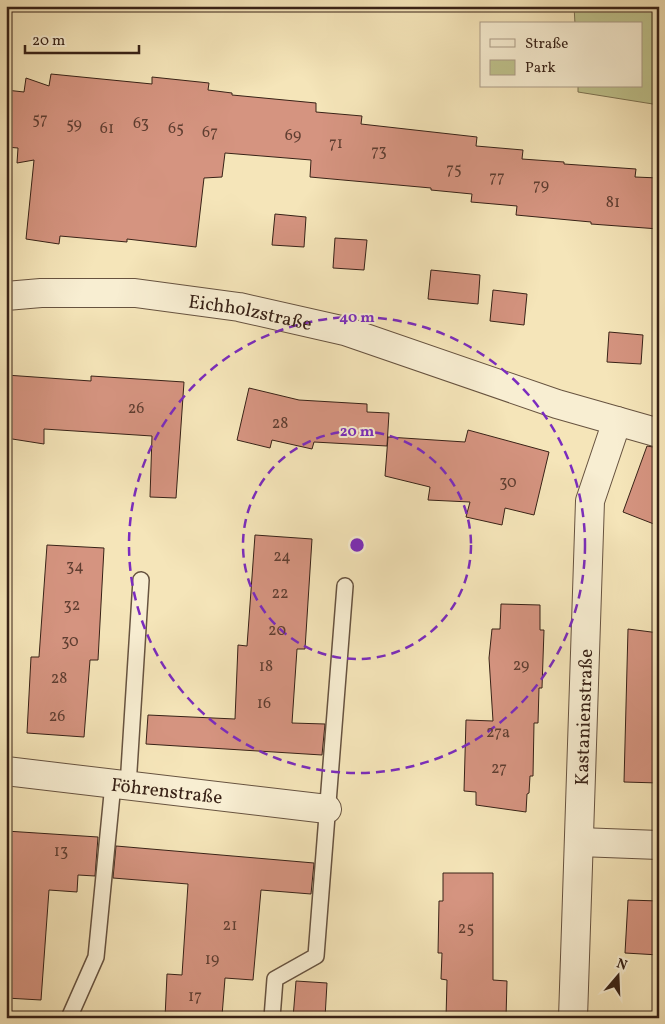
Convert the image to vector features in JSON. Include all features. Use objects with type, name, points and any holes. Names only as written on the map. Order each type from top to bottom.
[{"type":"street","name":"Eichholzstraße","points":[[6,296],[41,293],[135,293],[239,307],[345,331],[557,404],[659,433]]},
{"type":"street","name":"Kastanienstraße","points":[[573,1018],[590,501],[616,421]]},
{"type":"street","name":"Föhrenstraße","points":[[6,771],[327,809]]},
{"type":"street","points":[[579,842],[659,846]]},
{"type":"lane","points":[[69,1018],[96,957],[121,785],[141,580]]},
{"type":"lane","points":[[272,1018],[274,979],[316,956],[345,586]]},
{"type":"green space","points":[[574,6],[659,6],[659,105],[578,92],[578,88],[642,88],[642,22],[575,22]]},
{"type":"building","points":[[51,74],[152,84],[152,77],[209,83],[208,90],[232,93],[232,95],[316,103],[316,112],[362,116],[361,124],[477,137],[476,146],[523,150],[522,159],[636,169],[635,177],[659,178],[659,229],[591,224],[591,222],[516,215],[517,206],[471,202],[472,194],[431,190],[431,188],[310,177],[311,160],[225,153],[222,177],[204,178],[196,247],[127,239],[127,242],[60,236],[59,244],[26,239],[34,160],[17,163],[18,148],[6,147],[6,90],[24,92],[26,78],[49,86]]},
{"type":"building","points":[[275,214],[306,217],[304,247],[272,245]]},
{"type":"building","points":[[335,238],[367,240],[364,270],[333,268]]},
{"type":"building","points":[[431,270],[480,275],[478,304],[428,299]]},
{"type":"building","points":[[493,290],[527,294],[524,325],[490,321]]},
{"type":"building","points":[[609,332],[643,335],[641,364],[607,362]]},
{"type":"building","points":[[6,375],[91,381],[91,376],[184,382],[176,498],[150,497],[152,436],[44,429],[44,444],[6,438]]},
{"type":"building","points":[[249,388],[299,400],[367,404],[367,412],[389,413],[387,446],[314,442],[312,449],[272,440],[270,448],[237,440]]},
{"type":"building","points":[[468,430],[549,452],[534,515],[505,508],[502,525],[466,517],[470,502],[428,500],[430,487],[385,476],[388,437],[465,442]]},
{"type":"building","points":[[647,446],[659,448],[659,526],[623,512]]},
{"type":"building","points":[[255,535],[312,539],[305,649],[297,649],[292,723],[325,724],[322,755],[146,744],[148,715],[235,719],[238,645],[247,646]]},
{"type":"building","points":[[47,545],[104,548],[98,660],[90,660],[84,737],[27,733],[31,657],[39,657]]},
{"type":"building","points":[[501,604],[540,605],[540,630],[544,630],[542,688],[539,688],[538,723],[534,723],[533,776],[530,776],[526,812],[476,805],[476,792],[464,791],[466,720],[493,721],[489,658],[492,629],[500,629]]},
{"type":"building","points":[[628,629],[659,633],[659,783],[624,782]]},
{"type":"building","points":[[6,831],[98,837],[95,876],[78,875],[77,892],[49,890],[41,1000],[6,998]]},
{"type":"building","points":[[116,846],[314,863],[311,894],[261,890],[253,980],[225,978],[222,1016],[209,1015],[209,1018],[165,1018],[167,974],[182,975],[188,884],[113,878]]},
{"type":"building","points":[[443,873],[493,873],[493,980],[507,981],[506,1018],[446,1018],[447,980],[441,979],[442,953],[438,953],[439,901],[443,901]]},
{"type":"building","points":[[628,900],[659,901],[659,955],[625,953]]},
{"type":"building","points":[[296,981],[327,983],[325,1018],[293,1018]]}]
